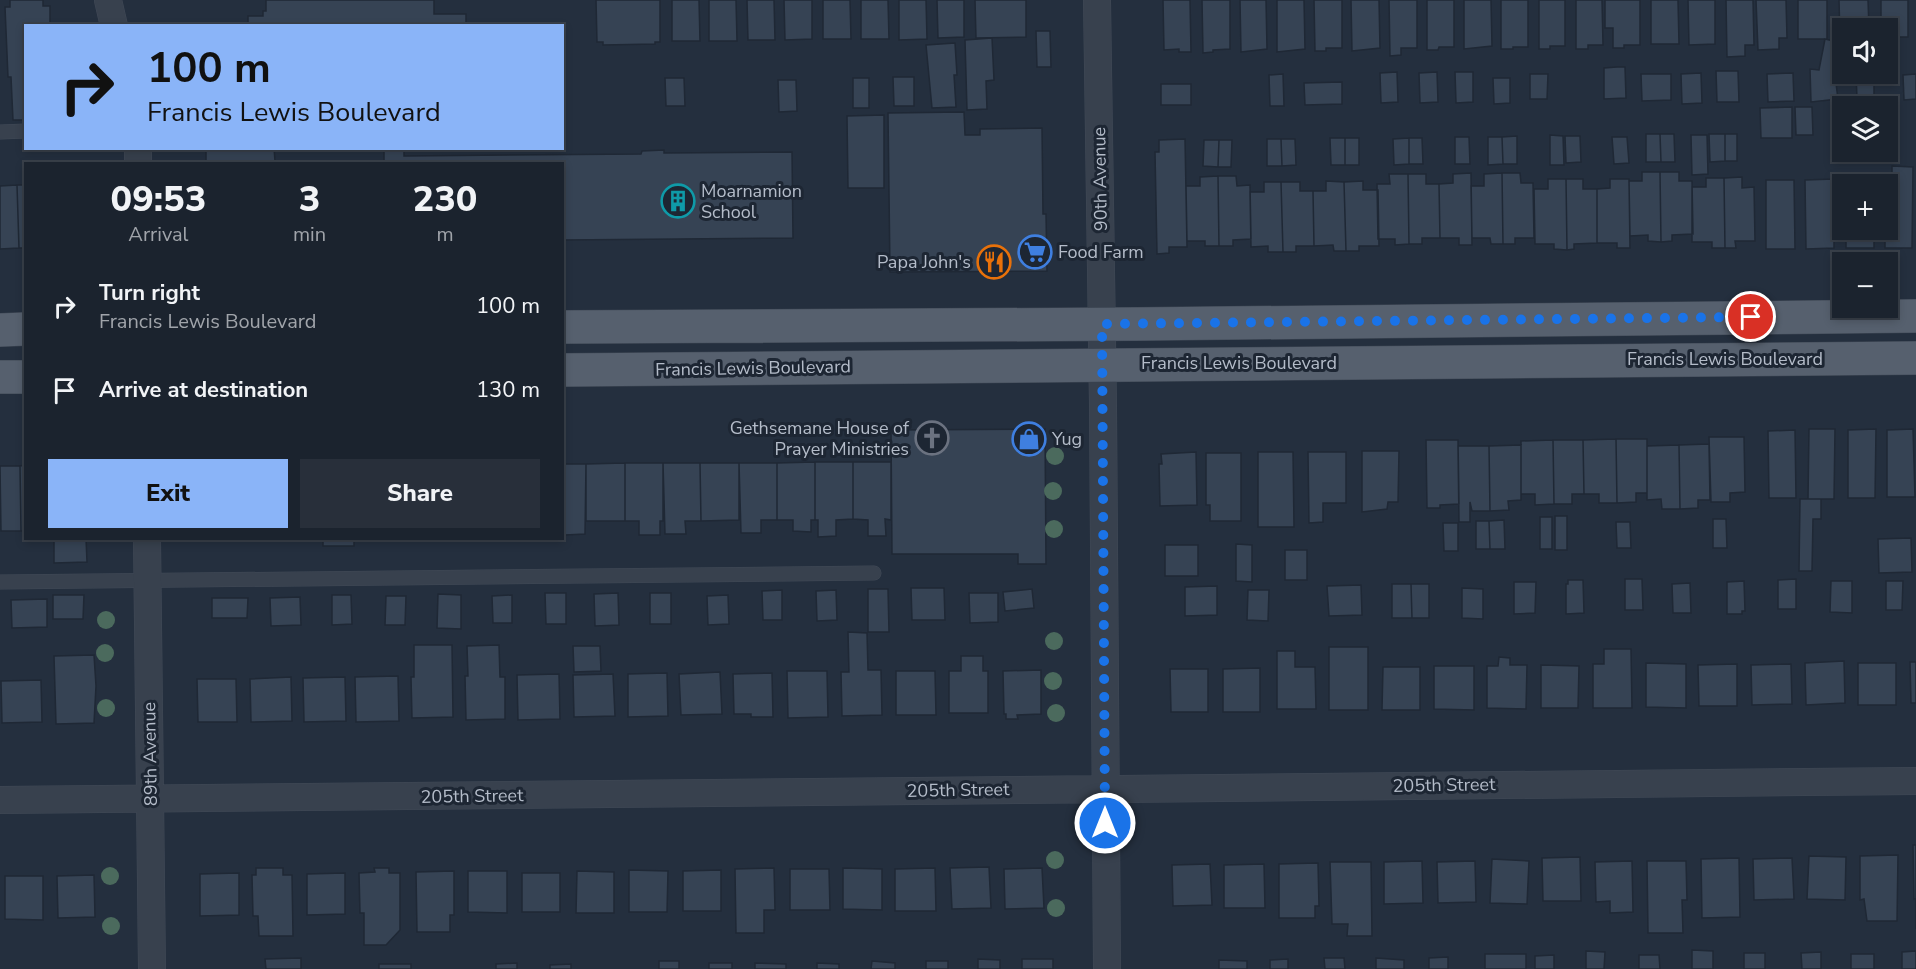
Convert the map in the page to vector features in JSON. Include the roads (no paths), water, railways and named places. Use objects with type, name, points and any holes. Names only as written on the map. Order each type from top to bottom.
[{"type":"main road","points":[[564,327],[1916,316]]},
{"type":"main road","points":[[0,330],[24,330]]},
{"type":"main road","name":"Francis Lewis Boulevard","points":[[564,370],[1916,358]]},
{"type":"main road","points":[[0,377],[24,377]]},
{"type":"street","points":[[108,0],[114,24]]},
{"type":"street","name":"90th Avenue","points":[[1097,0],[1107,969]]},
{"type":"street","name":"89th Avenue","points":[[147,540],[152,969]]},
{"type":"street","name":"205th Street","points":[[0,800],[1916,781]]},
{"type":"lane","points":[[0,132],[24,131]]},
{"type":"lane","points":[[0,582],[874,573]]},
{"type":"place","name":"Moarnamion School","points":[[678,201]]},
{"type":"place","name":"Food Farm","points":[[1035,252]]},
{"type":"place","name":"Papa John's","points":[[994,262]]},
{"type":"place","name":"Gethsemane House of Prayer Ministries","points":[[932,438]]},
{"type":"place","name":"Yug","points":[[1029,439]]}]
